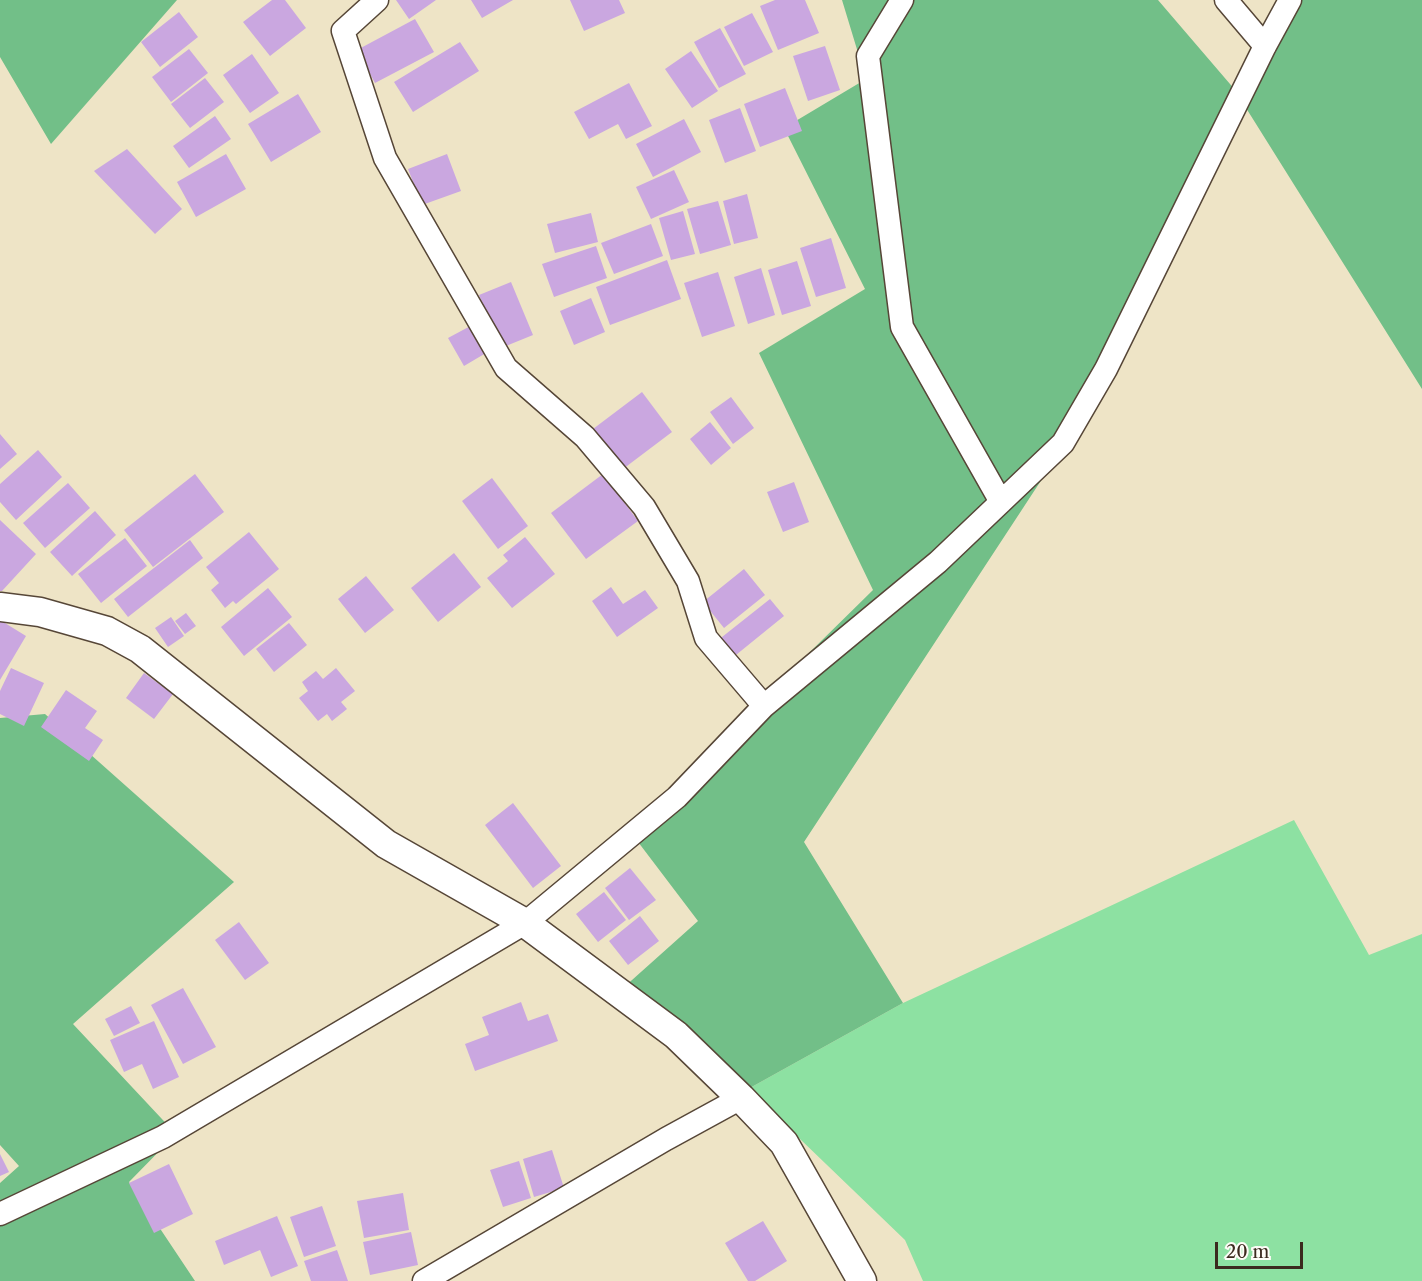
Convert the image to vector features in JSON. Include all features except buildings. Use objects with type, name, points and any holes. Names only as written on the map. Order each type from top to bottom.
[{"type":"street","points":[[377,0],[343,31],[385,158],[506,368],[585,437],[644,507],[688,581],[706,638],[764,706]]},
{"type":"street","points":[[902,0],[868,56],[902,327],[1001,502]]},
{"type":"street","points":[[1226,0],[1265,46]]},
{"type":"street","points":[[0,1214],[163,1137],[525,923],[677,797],[764,706],[938,562],[1063,443],[1069,434],[1106,369],[1265,46],[1290,0]]},
{"type":"street","points":[[0,607],[40,612],[107,631],[140,649],[386,844],[525,923],[676,1035],[784,1143],[862,1281]]},
{"type":"street","points":[[424,1281],[666,1139],[741,1098]]},
{"type":"green space","points":[[0,0],[177,0],[51,144],[0,57]]},
{"type":"green space","points":[[842,0],[1158,0],[1236,91],[1280,0],[1422,0],[1422,389],[1236,92],[1065,444],[804,842],[903,1003],[748,1089],[613,997],[698,921],[629,830],[873,590],[759,353],[865,289],[784,128],[866,79]]},
{"type":"green space","points":[[45,714],[234,882],[73,1024],[176,1134],[129,1182],[195,1281],[0,1281],[0,1183],[19,1166],[0,1145],[0,718]]},
{"type":"green space","points":[[1294,820],[1369,955],[1422,934],[1422,1281],[923,1281],[905,1240],[748,1089],[903,1003]]}]
